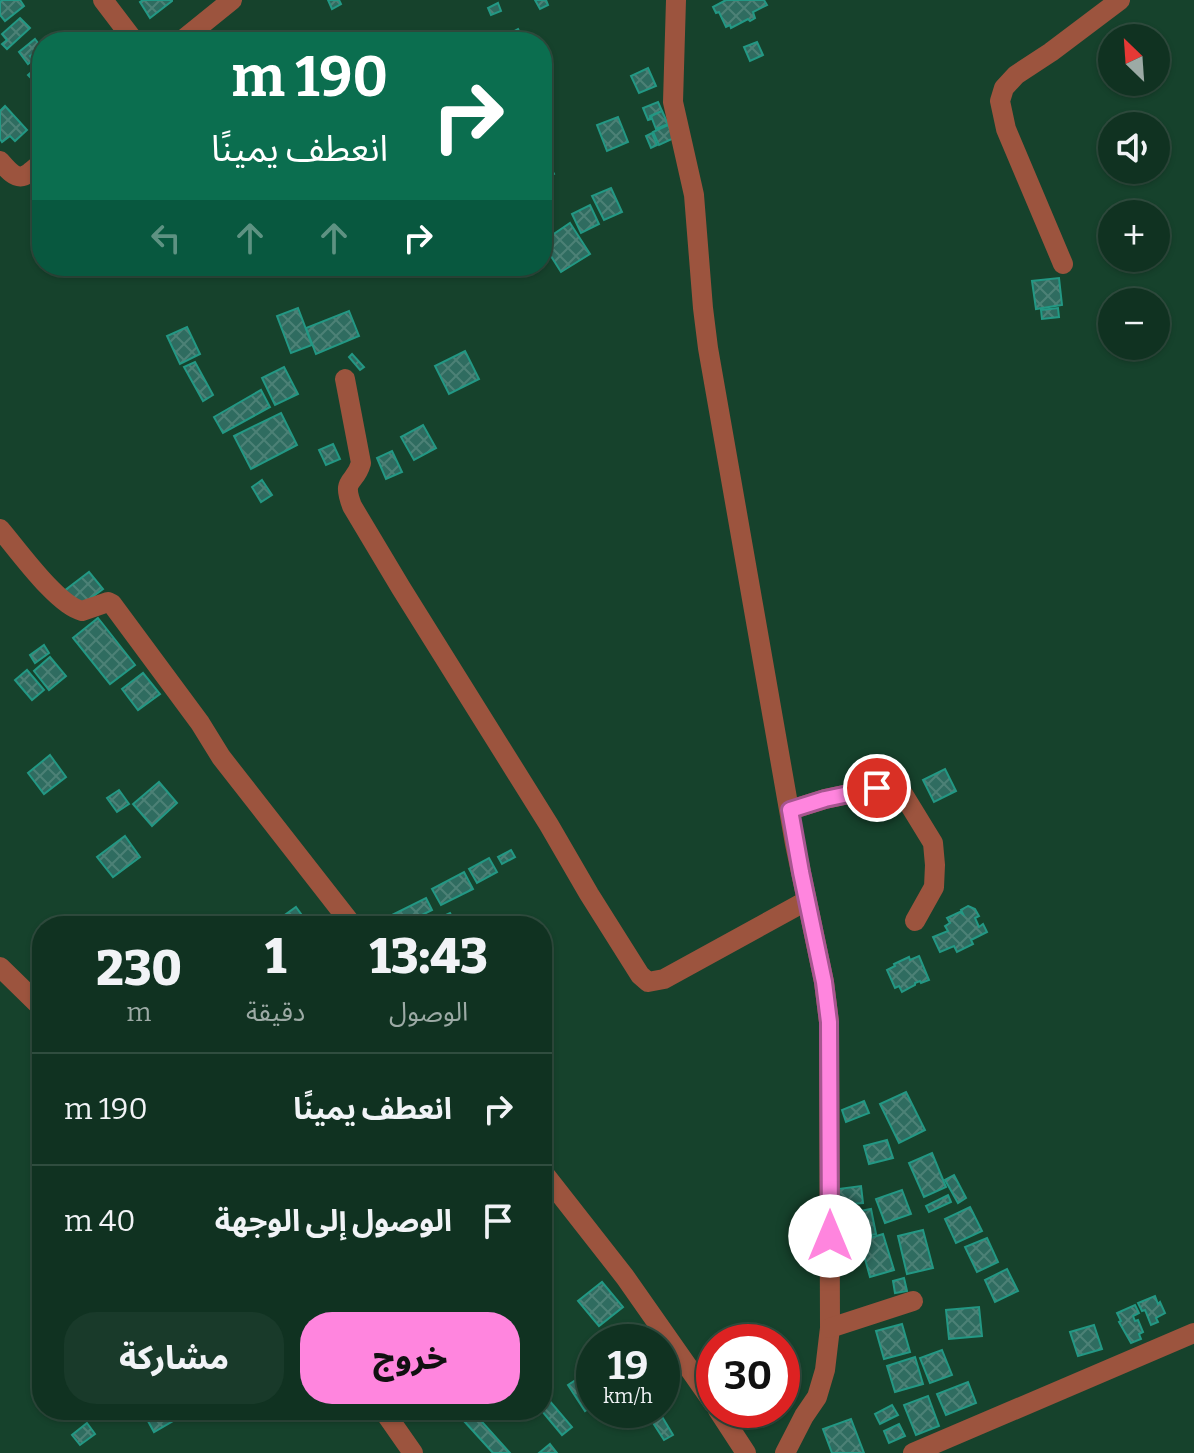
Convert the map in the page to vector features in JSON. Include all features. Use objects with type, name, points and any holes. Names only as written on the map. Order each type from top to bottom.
[{"type":"street","points":[[103,0],[127,32]]},
{"type":"street","points":[[192,32],[232,0]]},
{"type":"street","points":[[676,0],[673,102],[694,195],[708,348],[829,1022],[830,1328],[825,1370],[817,1397],[785,1453]]},
{"type":"street","points":[[1063,264],[1006,129],[1000,101],[1004,88],[1016,75],[1120,0]]},
{"type":"street","points":[[0,161],[15,176],[27,175],[32,171]]},
{"type":"street","points":[[345,379],[361,463],[347,487],[352,506],[640,975],[648,982],[664,979],[806,901]]},
{"type":"street","points":[[0,529],[70,606],[82,611],[108,602],[112,604],[200,723],[221,757],[345,916]]},
{"type":"street","points":[[790,810],[877,788],[903,794],[933,843],[934,887],[915,921]]},
{"type":"street","points":[[0,967],[32,998]]},
{"type":"street","points":[[552,1184],[625,1277],[696,1378]]},
{"type":"street","points":[[830,1328],[913,1301]]},
{"type":"street","points":[[913,1453],[1194,1333]]},
{"type":"street","points":[[390,1420],[413,1453]]},
{"type":"street","points":[[730,1428],[746,1453]]},
{"type":"building","points":[[2,0],[20,0],[24,6],[5,21],[0,15]]},
{"type":"building","points":[[328,0],[339,0],[341,4],[332,9]]},
{"type":"building","points":[[535,0],[546,0],[548,5],[540,9]]},
{"type":"building","points":[[726,0],[764,0],[767,5],[753,12],[755,18],[731,28],[730,25],[726,27],[713,7]]},
{"type":"building","points":[[172,1],[150,18],[140,2]]},
{"type":"building","points":[[498,3],[501,11],[491,15],[488,8]]},
{"type":"building","points":[[20,18],[30,28],[7,49],[2,44],[7,40],[2,34]]},
{"type":"building","points":[[32,41],[32,61],[28,64],[19,52]]},
{"type":"building","points":[[757,42],[763,55],[750,61],[744,47]]},
{"type":"building","points":[[648,68],[656,86],[639,93],[631,76]]},
{"type":"building","points":[[658,102],[662,111],[648,120],[643,108]]},
{"type":"building","points":[[5,106],[27,130],[15,141],[10,136],[2,142],[0,139],[0,111]]},
{"type":"building","points":[[662,111],[668,124],[656,129],[651,116]]},
{"type":"building","points":[[618,117],[628,142],[607,151],[597,125]]},
{"type":"building","points":[[668,125],[674,138],[659,145],[653,132]]},
{"type":"building","points":[[652,133],[657,145],[651,148],[646,136]]},
{"type":"building","points":[[611,188],[622,212],[604,220],[592,196]]},
{"type":"building","points":[[590,205],[599,224],[581,233],[572,214]]},
{"type":"building","points":[[570,223],[590,254],[561,272],[552,258],[552,235]]},
{"type":"building","points":[[1059,278],[1062,305],[1036,309],[1032,281]]},
{"type":"building","points":[[298,308],[312,345],[291,353],[277,316]]},
{"type":"building","points":[[1058,308],[1059,317],[1042,319],[1041,310]]},
{"type":"building","points":[[349,311],[359,336],[316,354],[306,328]]},
{"type":"building","points":[[187,327],[200,354],[180,364],[167,336]]},
{"type":"building","points":[[465,351],[479,379],[449,394],[435,366]]},
{"type":"building","points":[[352,354],[364,367],[360,370],[349,357]]},
{"type":"building","points":[[195,362],[213,395],[203,401],[184,367]]},
{"type":"building","points":[[284,367],[298,394],[275,405],[262,378]]},
{"type":"building","points":[[261,390],[270,407],[223,433],[214,417]]},
{"type":"building","points":[[281,413],[297,445],[251,469],[234,436]]},
{"type":"building","points":[[423,425],[436,448],[414,460],[401,437]]},
{"type":"building","points":[[333,444],[340,459],[326,465],[319,450]]},
{"type":"building","points":[[392,451],[402,472],[386,479],[377,458]]},
{"type":"building","points":[[262,480],[272,495],[261,502],[252,487]]},
{"type":"building","points":[[89,572],[103,589],[77,608],[64,591]]},
{"type":"building","points":[[98,618],[135,665],[110,684],[73,638]]},
{"type":"building","points":[[44,645],[49,653],[35,663],[30,655]]},
{"type":"building","points":[[50,657],[66,676],[49,690],[34,671]]},
{"type":"building","points":[[27,670],[44,690],[32,700],[15,680]]},
{"type":"building","points":[[143,673],[160,694],[138,710],[122,689]]},
{"type":"building","points":[[50,755],[66,777],[44,794],[28,773]]},
{"type":"building","points":[[945,769],[956,791],[934,802],[923,780]]},
{"type":"building","points":[[159,782],[177,803],[152,826],[133,804]]},
{"type":"building","points":[[119,790],[129,804],[117,812],[107,798]]},
{"type":"building","points":[[125,836],[140,857],[113,877],[97,857]]},
{"type":"building","points":[[511,850],[515,857],[502,864],[498,857]]},
{"type":"building","points":[[489,858],[497,872],[477,883],[469,869]]},
{"type":"building","points":[[464,872],[473,889],[441,905],[432,889]]},
{"type":"building","points":[[426,898],[432,910],[420,916],[390,916]]},
{"type":"building","points":[[968,906],[975,909],[979,927],[983,924],[987,932],[957,952],[954,946],[940,952],[933,937],[948,931],[945,926],[950,923],[947,918],[960,912],[963,914],[961,910]]},
{"type":"building","points":[[296,907],[302,916],[283,916]]},
{"type":"building","points":[[919,956],[929,980],[915,983],[902,992],[899,986],[895,988],[887,970],[909,957],[910,960]]},
{"type":"building","points":[[906,1092],[925,1130],[899,1143],[880,1104]]},
{"type":"building","points":[[864,1101],[869,1113],[846,1122],[842,1110]]},
{"type":"building","points":[[887,1140],[893,1158],[869,1164],[864,1146]]},
{"type":"building","points":[[932,1153],[946,1187],[924,1197],[909,1163]]},
{"type":"building","points":[[954,1175],[966,1198],[958,1203],[945,1180]]},
{"type":"building","points":[[861,1186],[863,1203],[839,1205],[838,1189]]},
{"type":"building","points":[[902,1190],[911,1214],[885,1223],[876,1199]]},
{"type":"building","points":[[948,1195],[951,1202],[929,1212],[926,1206]]},
{"type":"building","points":[[970,1207],[982,1231],[956,1243],[945,1219]]},
{"type":"building","points":[[871,1209],[876,1234],[850,1240],[844,1214]]},
{"type":"building","points":[[923,1230],[933,1268],[907,1274],[898,1236]]},
{"type":"building","points":[[883,1234],[894,1270],[870,1277],[860,1241]]},
{"type":"building","points":[[987,1238],[998,1262],[977,1272],[965,1247]]},
{"type":"building","points":[[849,1245],[855,1257],[842,1264],[836,1251]]},
{"type":"building","points":[[1007,1269],[1018,1291],[995,1302],[985,1280]]},
{"type":"building","points":[[904,1278],[907,1291],[895,1293],[893,1281]]},
{"type":"building","points":[[602,1282],[623,1307],[597,1324],[578,1301]]},
{"type":"building","points":[[1155,1296],[1165,1313],[1151,1325],[1145,1310],[1142,1311],[1138,1303]]},
{"type":"building","points":[[1135,1305],[1139,1313],[1133,1316],[1143,1332],[1139,1334],[1141,1339],[1131,1343],[1117,1313]]},
{"type":"building","points":[[979,1307],[982,1336],[949,1339],[946,1310]]},
{"type":"building","points":[[902,1324],[910,1352],[884,1359],[876,1331]]},
{"type":"building","points":[[1094,1325],[1102,1349],[1078,1356],[1070,1332]]},
{"type":"building","points":[[942,1350],[952,1375],[930,1383],[920,1358]]},
{"type":"building","points":[[915,1357],[923,1384],[895,1392],[887,1366]]},
{"type":"building","points":[[576,1380],[576,1397],[568,1385]]},
{"type":"building","points":[[968,1382],[976,1403],[946,1415],[937,1394]]},
{"type":"building","points":[[928,1396],[939,1426],[916,1435],[904,1405]]},
{"type":"building","points":[[552,1404],[572,1427],[562,1435],[549,1420],[552,1420]]},
{"type":"building","points":[[892,1405],[898,1415],[880,1424],[875,1414]]},
{"type":"building","points":[[851,1419],[864,1453],[832,1453],[823,1429]]},
{"type":"building","points":[[147,1420],[175,1420],[154,1432]]},
{"type":"building","points":[[480,1420],[510,1453],[493,1453],[464,1421]]},
{"type":"building","points":[[87,1423],[95,1434],[80,1445],[72,1435]]},
{"type":"building","points":[[899,1424],[905,1436],[889,1443],[884,1431]]},
{"type":"building","points":[[656,1428],[669,1428],[673,1435],[664,1440]]},
{"type":"building","points":[[550,1444],[557,1453],[539,1453]]},
{"type":"route","points":[[830,1236],[829,1022],[790,810],[877,788]]}]
